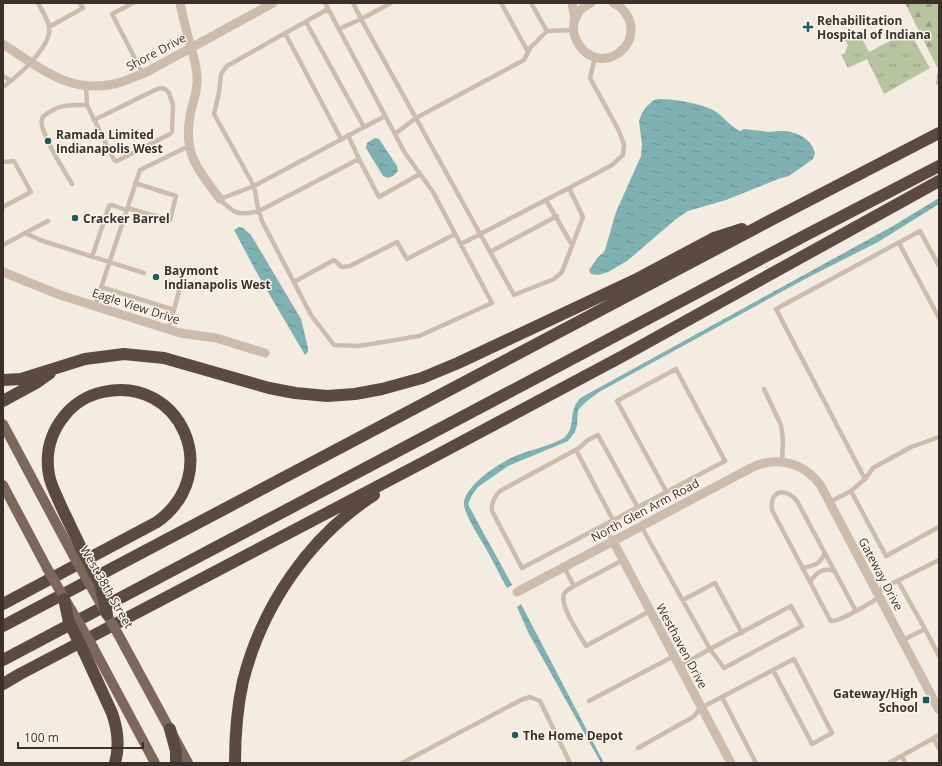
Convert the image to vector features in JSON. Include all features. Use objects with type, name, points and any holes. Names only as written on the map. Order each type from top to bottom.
[{"type":"highway","points":[[3,626],[771,220],[939,133]]},
{"type":"highway","points":[[3,660],[792,242],[939,166]]},
{"type":"highway","points":[[3,684],[628,353],[939,181]]},
{"type":"highway","points":[[3,380],[21,379],[85,359],[135,354],[164,358],[269,388],[309,395],[335,395],[382,390],[422,378],[458,363],[635,280],[714,238],[771,220]]},
{"type":"highway","points":[[3,401],[59,367]]},
{"type":"highway","points":[[3,604],[151,526],[178,503],[185,490],[189,477],[191,455],[183,428],[175,416],[165,406],[146,395],[133,391],[105,391],[91,395],[79,402],[68,411],[59,423],[53,435],[48,456],[50,481],[78,552],[100,584],[107,614]]},
{"type":"highway","points":[[235,763],[236,730],[245,676],[259,635],[286,584],[301,562],[322,538],[345,517],[367,499],[424,462]]},
{"type":"highway","points":[[64,599],[68,622],[88,650],[116,723],[118,745],[115,763]]},
{"type":"highway","points":[[170,729],[176,751],[176,763]]},
{"type":"main road","name":"West 38th Street","points":[[3,424],[78,552]]},
{"type":"main road","points":[[3,485],[64,599]]},
{"type":"main road","name":"West 38th Street","points":[[107,614],[188,763]]},
{"type":"main road","points":[[88,650],[155,763]]},
{"type":"street","points":[[180,3],[198,79],[196,96],[190,115],[188,128],[192,160],[220,199]]},
{"type":"street","name":"Shore Drive","points":[[3,44],[51,76],[62,80],[86,86],[116,84],[143,74],[273,3]]},
{"type":"street","points":[[572,3],[576,19]]},
{"type":"street","points":[[591,3],[583,8],[576,19],[574,30],[575,39],[586,53],[595,57],[607,58],[618,54],[625,47],[629,39],[631,27],[628,17],[622,8],[613,3]]},
{"type":"street","name":"Eagle View Drive","points":[[3,272],[46,290],[182,334],[216,338],[265,353]]},
{"type":"street","name":"North Glen Arm Road","points":[[517,592],[755,466],[766,462],[785,462]]},
{"type":"street","name":"Gateway Drive","points":[[785,462],[799,466],[812,475],[821,486],[939,710]]},
{"type":"street","name":"Westhaven Drive","points":[[613,541],[731,763]]},
{"type":"lane","points":[[3,87],[31,63],[47,39],[49,35],[49,27],[39,5],[46,3]]},
{"type":"lane","points":[[49,27],[83,8],[80,3]]},
{"type":"lane","points":[[133,3],[112,14],[143,74]]},
{"type":"lane","points":[[325,3],[405,153],[433,192],[492,303],[419,336],[359,346],[334,345],[311,315],[262,221],[254,186],[214,114],[221,74],[227,66],[328,9]]},
{"type":"lane","points":[[353,3],[514,295],[554,279],[562,272],[583,217],[569,188]]},
{"type":"lane","points":[[339,29],[391,3]]},
{"type":"lane","points":[[501,3],[528,52]]},
{"type":"lane","points":[[531,3],[546,31]]},
{"type":"lane","points":[[306,22],[364,127]]},
{"type":"lane","points":[[395,134],[416,118],[524,60],[530,48],[546,31],[574,30]]},
{"type":"lane","points":[[285,33],[341,139]]},
{"type":"lane","points":[[461,244],[612,165],[622,155],[624,144],[618,129],[590,78],[595,57]]},
{"type":"lane","points":[[3,76],[11,81]]},
{"type":"lane","points":[[86,86],[87,105],[94,120],[114,160],[117,161],[172,132],[173,101],[165,89],[160,88],[94,120]]},
{"type":"lane","points":[[72,184],[42,130],[42,118],[44,115],[62,106],[87,105]]},
{"type":"lane","points":[[359,159],[259,211],[247,214],[238,214],[230,210],[220,199],[254,186],[385,116]]},
{"type":"lane","points":[[348,135],[379,197],[420,174]]},
{"type":"lane","points":[[95,306],[140,170],[190,146]]},
{"type":"lane","points":[[3,162],[14,161],[31,192],[3,208]]},
{"type":"lane","points":[[92,257],[109,206],[112,205],[170,220],[176,196],[135,183]]},
{"type":"lane","points":[[546,200],[557,216],[572,245]]},
{"type":"lane","points":[[490,252],[557,216]]},
{"type":"lane","points":[[3,245],[48,221]]},
{"type":"lane","points":[[865,480],[776,310],[920,231],[939,266]]},
{"type":"lane","points":[[25,233],[40,240],[144,273]]},
{"type":"lane","points":[[294,282],[334,260],[342,267],[350,266],[397,242],[407,259],[455,234]]},
{"type":"lane","points":[[899,243],[939,318]]},
{"type":"lane","points":[[167,281],[175,284],[179,291],[168,329]]},
{"type":"lane","points":[[101,287],[174,310]]},
{"type":"lane","points":[[637,506],[598,435],[588,440],[584,445],[576,450],[500,491],[494,497],[492,511],[522,568],[637,506],[725,461],[676,369],[617,401],[666,491]]},
{"type":"lane","points":[[764,389],[781,425],[785,462]]},
{"type":"lane","points":[[830,502],[851,491],[865,480],[873,468],[911,447],[939,438]]},
{"type":"lane","points":[[576,450],[612,520]]},
{"type":"lane","points":[[851,491],[886,556],[939,527]]},
{"type":"lane","points":[[856,611],[797,501],[792,495],[782,492],[777,494],[771,503],[772,510],[828,618],[831,621],[838,620],[856,611],[898,581],[939,560]]},
{"type":"lane","points":[[604,525],[613,541]]},
{"type":"lane","points":[[641,526],[710,649],[724,668],[802,626],[791,606],[742,633],[710,649],[679,666]]},
{"type":"lane","points":[[802,568],[814,566],[819,562],[825,553]]},
{"type":"lane","points":[[623,560],[567,590],[564,594],[564,604],[586,646],[650,611]]},
{"type":"lane","points":[[564,567],[574,586]]},
{"type":"lane","points":[[810,582],[816,573],[829,569],[834,570]]},
{"type":"lane","points":[[898,581],[939,656]]},
{"type":"lane","points":[[683,600],[715,583],[742,633]]},
{"type":"lane","points":[[902,640],[924,630]]},
{"type":"lane","points":[[589,701],[674,656]]},
{"type":"lane","points":[[638,748],[693,717],[701,708],[722,697],[773,670],[794,659],[832,733],[812,744],[773,670]]},
{"type":"lane","points":[[402,763],[521,700],[530,697],[540,701],[570,763]]},
{"type":"lane","points":[[722,697],[756,763]]},
{"type":"lane","points":[[889,763],[939,735]]},
{"type":"lane","points":[[934,739],[939,749]]},
{"type":"lane","points":[[902,756],[905,763]]},
{"type":"green space","points":[[905,3],[939,3],[939,86],[936,84],[938,69]]},
{"type":"green space","points":[[909,31],[930,68],[884,94],[867,59],[848,68],[841,55],[845,53],[848,45],[845,40],[859,33],[869,52]]},
{"type":"water","points":[[659,99],[701,105],[717,112],[740,131],[744,129],[770,132],[783,131],[798,134],[807,140],[813,148],[815,153],[813,159],[789,176],[726,200],[688,211],[676,219],[627,261],[608,272],[598,275],[591,274],[589,270],[597,258],[605,250],[616,212],[641,156],[642,144],[639,121],[642,113],[654,100]]},
{"type":"water","points":[[375,138],[379,139],[397,166],[398,171],[393,176],[388,178],[383,176],[366,148],[367,143]]},
{"type":"water","points":[[939,198],[939,204],[878,242],[805,279],[599,392],[578,410],[575,432],[568,441],[508,466],[478,487],[468,504],[512,585],[507,588],[473,526],[464,504],[465,497],[483,476],[513,457],[562,439],[570,430],[574,407],[582,397],[893,226]]},
{"type":"water","points":[[239,227],[243,228],[251,235],[301,319],[308,348],[308,352],[305,355],[258,275],[234,230]]},
{"type":"water","points":[[521,604],[604,763],[601,763],[529,634],[517,607]]},
{"type":"place","name":"Rehabilitation Hospital of Indiana","points":[[808,27]]},
{"type":"place","name":"Ramada Limited Indianapolis West","points":[[48,141]]},
{"type":"place","name":"Cracker Barrel","points":[[75,218]]},
{"type":"place","name":"Baymont Indianapolis West","points":[[156,277]]},
{"type":"place","name":"Gateway/High School","points":[[926,700]]},
{"type":"place","name":"The Home Depot","points":[[515,735]]}]
